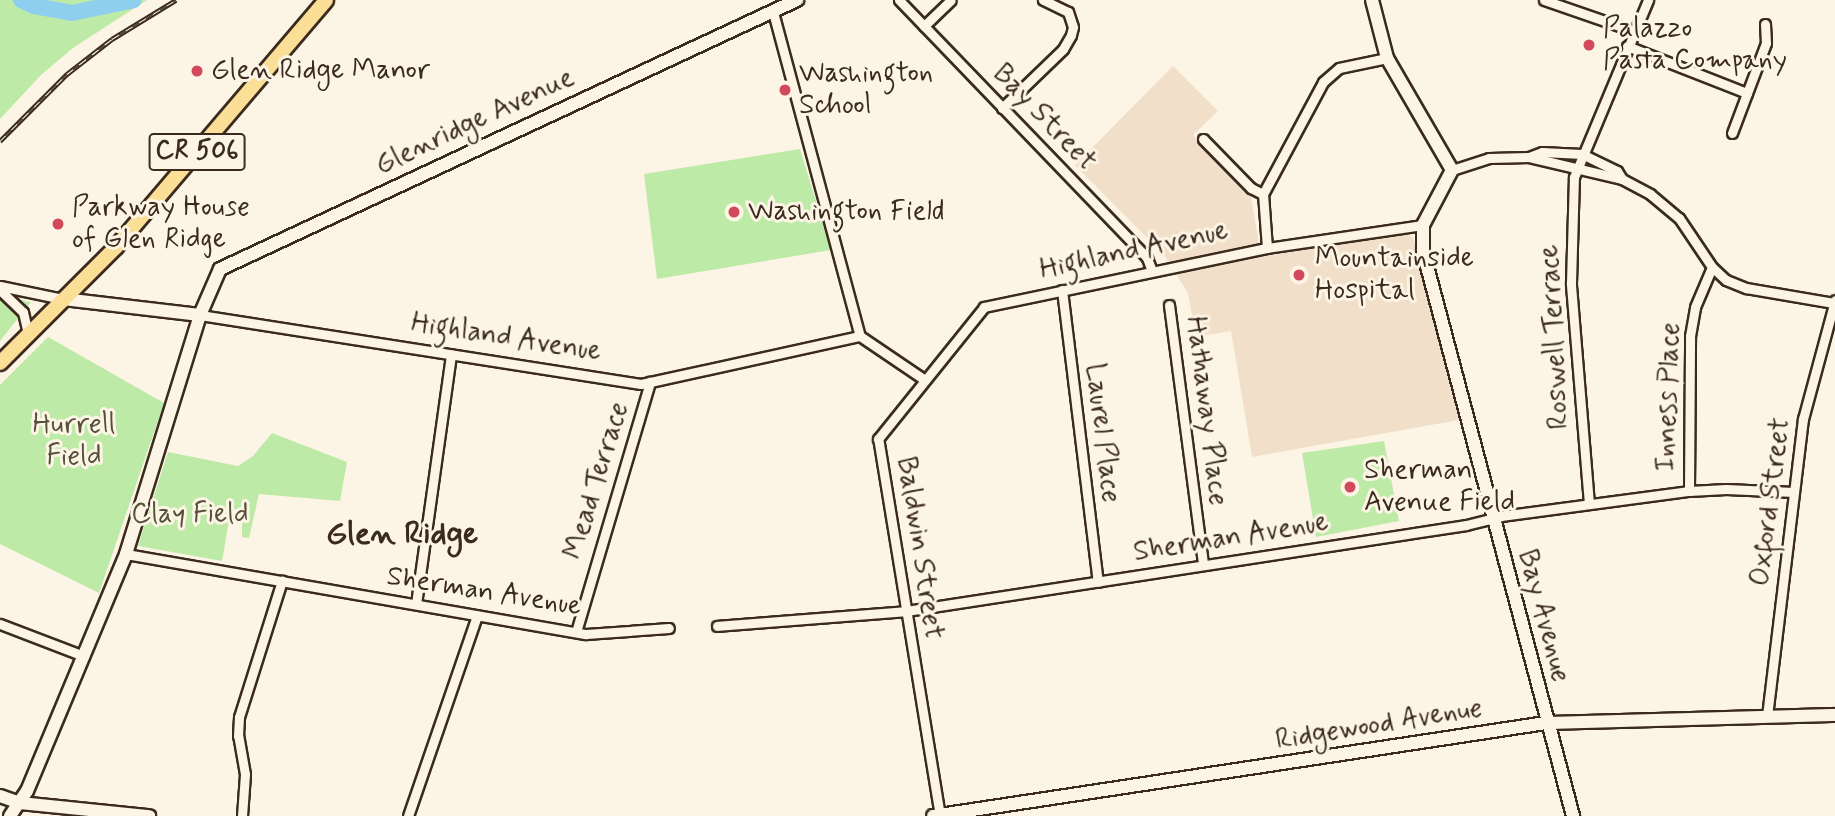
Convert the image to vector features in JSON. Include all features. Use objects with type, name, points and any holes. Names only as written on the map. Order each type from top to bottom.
[{"type":"main road","name":"CR 506","points":[[63,299],[116,247],[326,0]]},
{"type":"main road","points":[[0,363],[63,299]]},
{"type":"street","name":"Glenridge Avenue","points":[[10,816],[20,803],[126,554],[200,314],[215,277],[228,263],[797,0]]},
{"type":"street","name":"Bay Street","points":[[899,0],[1147,258],[1152,271]]},
{"type":"street","points":[[924,26],[951,0]]},
{"type":"street","points":[[1002,108],[1063,49],[1071,35],[1073,27],[1068,12],[1044,0]]},
{"type":"street","points":[[1372,0],[1387,58],[1452,170]]},
{"type":"street","points":[[1544,0],[1634,32]]},
{"type":"street","name":"Roswell Terrace","points":[[1590,504],[1571,283],[1577,167],[1648,0]]},
{"type":"street","points":[[773,12],[860,336],[925,380]]},
{"type":"street","points":[[1732,133],[1766,43],[1765,24]]},
{"type":"street","points":[[1627,47],[1747,93]]},
{"type":"street","points":[[1267,248],[1263,194],[1327,76],[1339,68],[1387,58]]},
{"type":"street","points":[[1203,139],[1251,188],[1263,194]]},
{"type":"street","points":[[1529,157],[1542,152],[1582,154],[1617,171],[1622,178]]},
{"type":"street","points":[[1423,225],[1452,170],[1498,156],[1529,157],[1622,178],[1650,194],[1679,218],[1712,267],[1735,285],[1834,301]]},
{"type":"street","name":"Highland Avenue","points":[[1010,301],[1267,248],[1423,225]]},
{"type":"street","name":"Bay Avenue","points":[[1423,225],[1423,251],[1546,723],[1573,816]]},
{"type":"street","name":"Inness Place","points":[[1689,491],[1690,336],[1695,307],[1712,267]]},
{"type":"street","points":[[0,288],[63,299]]},
{"type":"street","points":[[0,288],[23,312],[28,334]]},
{"type":"street","name":"Laurel Place","points":[[1062,290],[1098,582]]},
{"type":"street","name":"Highland Avenue","points":[[63,299],[200,314],[641,384],[860,336]]},
{"type":"street","name":"Baldwin Street","points":[[940,816],[878,439],[984,307],[1010,301]]},
{"type":"street","name":"Oxford Street","points":[[1766,716],[1803,419],[1834,301]]},
{"type":"street","name":"Hathaway Place","points":[[1169,304],[1203,564]]},
{"type":"street","points":[[416,604],[451,354]]},
{"type":"street","name":"Mead Terrace","points":[[576,632],[650,383]]},
{"type":"street","name":"Sherman Avenue","points":[[716,626],[906,611],[1492,519],[1689,491],[1726,489],[1794,492]]},
{"type":"street","name":"Sherman Avenue","points":[[126,554],[576,632],[669,628]]},
{"type":"street","points":[[242,816],[245,774],[238,736],[239,717],[282,581]]},
{"type":"street","points":[[408,816],[477,616]]},
{"type":"street","points":[[0,624],[84,656]]},
{"type":"street","name":"Ridgewood Avenue","points":[[933,816],[1546,723],[1835,715]]},
{"type":"street","points":[[0,796],[20,803],[149,816]]},
{"type":"shaded area","name":"Mountainside Hospital","points":[[1173,66],[1218,111],[1193,135],[1251,197],[1261,257],[1402,234],[1413,237],[1459,420],[1252,457],[1231,331],[1196,337],[1188,293],[1164,255],[1075,165]]},
{"type":"green space","points":[[0,0],[147,0],[73,48],[41,75],[0,119]]},
{"type":"green space","name":"Washington Field","points":[[800,149],[831,250],[657,279],[644,174]]},
{"type":"green space","points":[[0,296],[31,302],[0,341]]},
{"type":"green space","name":"Hurrell Field","points":[[48,337],[164,403],[99,593],[0,544],[0,385]]},
{"type":"green space","name":"Clay Field","points":[[272,433],[347,462],[340,501],[259,494],[249,538],[242,537],[242,510],[231,509],[222,561],[138,546],[168,452],[238,466],[253,456]]},
{"type":"green space","name":"Sherman Avenue Field","points":[[1384,441],[1399,521],[1316,537],[1302,453]]},
{"type":"waterway","points":[[21,0],[34,6],[72,13],[134,0]]},
{"type":"railway","points":[[0,141],[67,74],[112,39],[176,0]]},
{"type":"place","name":"Palazzo Pasta Company","points":[[1589,45]]},
{"type":"place","name":"Glen Ridge Manor","points":[[197,71]]},
{"type":"place","name":"Washington School","points":[[785,90]]},
{"type":"place","name":"Washington Field","points":[[734,212]]},
{"type":"place","name":"Parkway House of Glen Ridge","points":[[58,224]]},
{"type":"place","name":"Mountainside Hospital","points":[[1299,275]]},
{"type":"place","name":"Sherman Avenue Field","points":[[1350,487]]},
{"type":"district","name":"Glen Ridge","points":[[402,534]]}]
